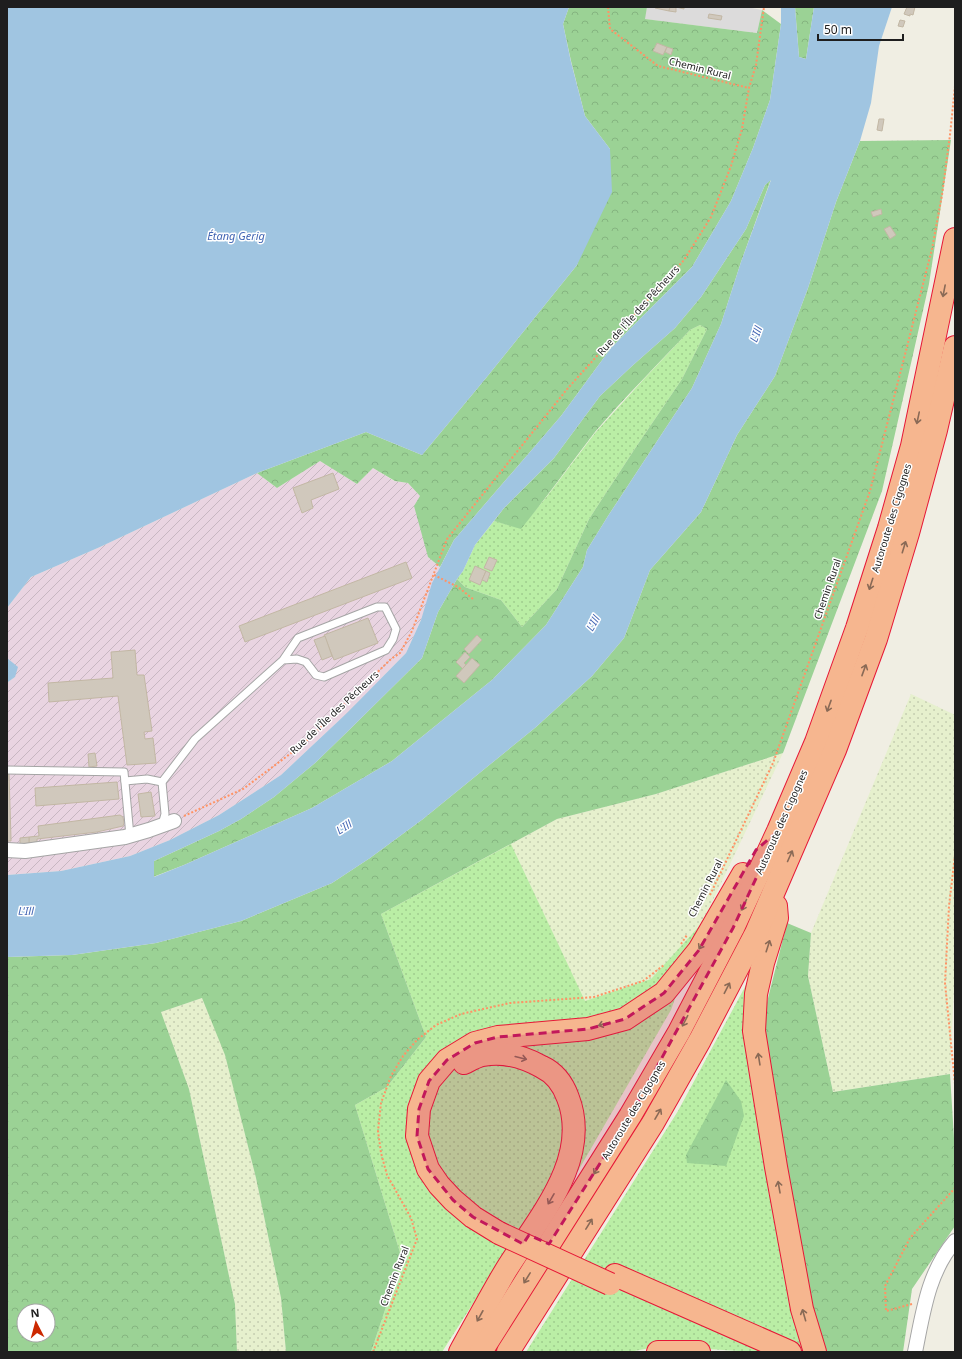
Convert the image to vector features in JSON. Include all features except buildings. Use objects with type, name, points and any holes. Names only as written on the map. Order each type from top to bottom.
[{"type":"highway","name":"Autoroute des Cigognes","points":[[481,1352],[630,1116],[679,1032],[733,928],[778,831],[816,742],[857,628],[889,528],[912,446],[955,239]]},
{"type":"highway","name":"Autoroute des Cigognes","points":[[508,1352],[657,1116],[704,1033],[756,933],[835,750],[876,639],[908,533],[936,430],[955,347]]},
{"type":"highway","points":[[763,1352],[502,1229],[473,1218],[439,1185],[428,1169],[417,1136],[419,1109],[429,1081],[447,1060],[475,1043],[498,1037],[588,1029],[625,1019],[664,993],[699,950],[756,850],[778,831]]},
{"type":"highway","points":[[774,891],[777,918],[762,963],[756,994],[754,1031],[776,1167],[802,1309],[815,1352]]},
{"type":"highway","points":[[460,1352],[506,1270],[552,1198],[567,1167],[574,1140],[573,1110],[564,1087],[550,1071],[528,1060],[505,1054],[482,1055],[457,1066],[443,1083],[434,1106],[431,1128],[435,1152],[444,1173],[463,1194],[502,1229]]},
{"type":"highway","points":[[612,1280],[790,1352]]},
{"type":"highway","points":[[658,1352],[699,1352]]},
{"type":"street","points":[[7,850],[25,851],[130,836],[168,823]]},
{"type":"street","points":[[915,1352],[925,1301],[935,1273],[941,1260],[955,1241]]},
{"type":"lane","points":[[168,823],[165,814],[162,782],[196,739],[283,660],[298,638],[377,607],[385,607],[396,630],[393,639],[386,650],[324,677],[316,675],[306,662],[297,659],[283,660]]},
{"type":"lane","points":[[7,770],[124,772],[130,836]]},
{"type":"lane","points":[[125,781],[147,779],[162,782]]},
{"type":"path","name":"Chemin Rural","points":[[608,7],[610,29],[658,66],[749,88]]},
{"type":"path","name":"Rue de l'Île des Pêcheurs","points":[[168,823],[249,785],[302,745],[391,659],[400,653],[412,631],[447,539],[568,388],[684,260],[711,216],[731,166],[742,129],[749,88],[756,65],[764,7]]},
{"type":"path","name":"Chemin Rural","points":[[709,898],[773,763],[870,490],[932,249],[942,195],[955,86]]},
{"type":"path","points":[[434,575],[458,587],[473,599]]},
{"type":"path","points":[[955,855],[949,906],[945,983],[955,1084]]},
{"type":"path","name":"Chemin Rural","points":[[681,944],[690,932]]},
{"type":"path","name":"Chemin Rural","points":[[373,1352],[417,1239],[411,1218],[387,1175],[381,1153],[378,1130],[381,1104],[391,1076],[403,1056],[417,1040],[436,1025],[461,1014],[510,1003],[594,997],[643,981],[668,962]]},
{"type":"path","points":[[925,1301],[886,1311],[885,1286],[910,1238],[955,1188]]},
{"type":"highlighted area","points":[[778,831],[733,928],[630,1116],[549,1244],[529,1235],[523,1244],[473,1217],[453,1200],[428,1169],[417,1136],[419,1109],[429,1081],[447,1060],[475,1043],[498,1037],[588,1029],[625,1019],[664,993],[699,950],[756,850]]},
{"type":"shaded area","points":[[647,7],[747,7],[762,10],[757,33],[644,19]]},
{"type":"shaded area","points":[[320,461],[357,484],[373,468],[394,481],[408,483],[420,496],[428,557],[440,567],[421,620],[406,653],[348,712],[281,775],[219,815],[170,840],[130,856],[61,871],[7,875],[7,685],[8,682],[15,677],[11,662],[7,658],[7,608],[31,577],[100,547],[257,473],[277,488]]},
{"type":"green space","points":[[569,7],[647,7],[645,19],[757,33],[762,10],[781,24],[770,100],[753,148],[731,201],[692,267],[611,348],[561,416],[454,540],[440,567],[428,557],[414,506],[420,496],[408,483],[395,481],[373,468],[357,484],[320,461],[277,488],[257,473],[366,432],[422,455],[577,265],[610,149],[585,116],[563,24]]},
{"type":"green space","points":[[795,7],[814,7],[806,59],[799,57]]},
{"type":"green space","points":[[951,140],[929,284],[882,491],[783,753],[656,794],[557,819],[381,914],[426,1037],[387,1087],[355,1105],[402,1259],[371,1352],[286,1352],[281,1298],[256,1178],[225,1055],[202,998],[161,1012],[189,1089],[235,1304],[237,1352],[7,1352],[7,957],[72,955],[156,943],[241,921],[332,883],[370,858],[423,819],[536,727],[592,676],[624,638],[650,570],[701,512],[737,435],[775,376],[808,288],[836,202],[860,141]]},
{"type":"green space","points":[[771,179],[741,262],[721,324],[692,388],[587,550],[583,567],[546,625],[492,680],[392,761],[312,808],[184,865],[153,877],[154,861],[219,831],[241,819],[274,797],[315,763],[346,733],[422,658],[438,612],[457,579],[465,587],[501,600],[522,627],[557,589],[589,519],[682,379],[707,329],[700,325],[690,330],[630,393],[595,432],[521,529],[494,521],[504,508],[554,458],[600,396],[675,328],[701,297],[746,229],[765,185]]},
{"type":"green space","points":[[700,325],[707,329],[682,379],[589,519],[557,589],[522,627],[501,600],[465,587],[457,579],[463,571],[475,545],[494,521],[521,528],[595,433],[690,330]]},
{"type":"green space","points":[[911,694],[955,715],[955,965],[950,1074],[833,1092],[808,976],[811,933]]},
{"type":"green space","points":[[783,753],[702,923],[651,979],[585,1002],[511,844],[557,819],[656,794]]},
{"type":"green space","points":[[511,844],[585,1001],[651,979],[702,923],[671,1010],[578,1171],[488,1280],[442,1352],[371,1352],[402,1259],[355,1105],[387,1087],[426,1037],[381,914]]},
{"type":"green space","points":[[787,923],[811,933],[808,976],[833,1092],[950,1074],[955,1154],[955,1226],[912,1289],[903,1352],[827,1352],[802,1276],[762,1022]]},
{"type":"green space","points":[[753,972],[808,1352],[754,1352],[661,1346],[629,1352],[526,1352],[678,1111]]},
{"type":"green space","points":[[202,998],[225,1054],[256,1178],[281,1298],[286,1352],[237,1352],[235,1304],[189,1089],[161,1012]]},
{"type":"green space","points":[[726,1080],[741,1101],[744,1116],[726,1166],[687,1163],[686,1155]]},
{"type":"water","name":"Étang Gerig","points":[[7,7],[569,7],[563,24],[571,62],[585,116],[610,149],[612,192],[577,265],[422,455],[366,432],[257,473],[100,547],[31,577],[7,608]]},
{"type":"water","name":"L'Ill","points":[[781,7],[795,7],[799,57],[806,59],[814,7],[892,7],[879,46],[871,103],[860,141],[836,202],[808,288],[775,376],[737,435],[701,512],[650,570],[624,638],[592,676],[536,727],[423,819],[370,858],[332,883],[241,921],[156,943],[72,955],[7,957],[7,875],[61,871],[130,856],[170,840],[219,815],[281,775],[348,712],[406,653],[421,620],[432,583],[454,540],[561,416],[611,348],[692,267],[731,201],[753,148],[770,100],[781,24]],"holes":[[[771,180],[741,262],[721,324],[692,388],[587,550],[583,567],[546,625],[492,680],[392,761],[312,808],[154,877],[154,861],[219,831],[241,819],[274,797],[315,763],[422,658],[438,612],[463,571],[475,545],[504,508],[554,458],[600,396],[675,328],[701,297],[746,229],[765,185]]]},
{"type":"water","points":[[7,658],[18,667],[15,677],[8,682],[7,681]]}]
